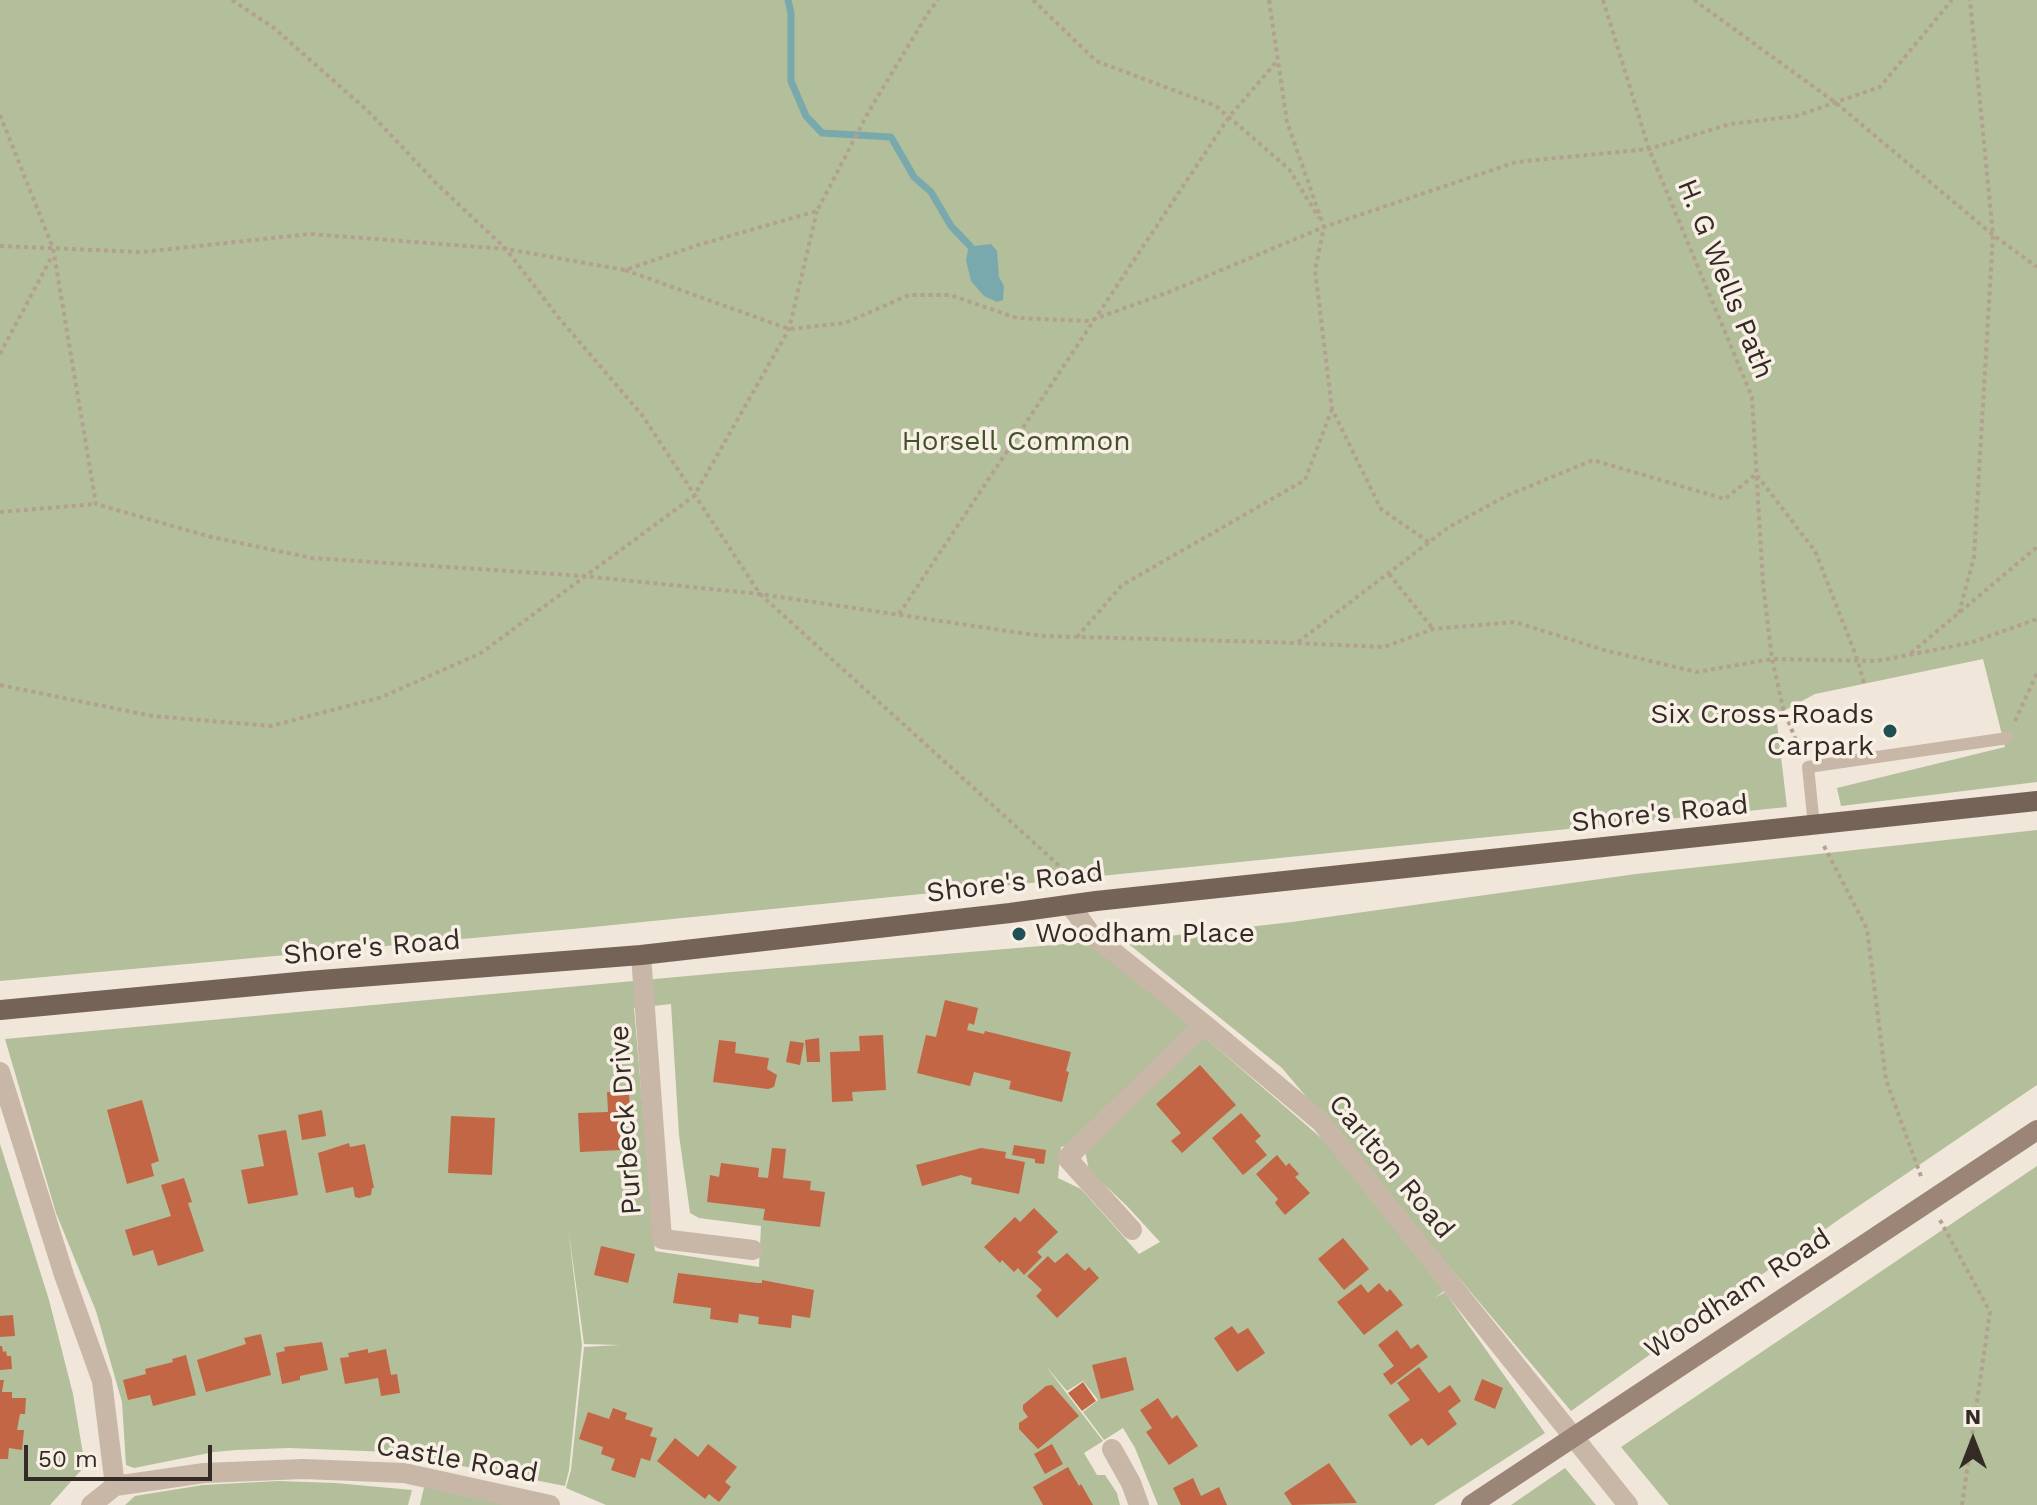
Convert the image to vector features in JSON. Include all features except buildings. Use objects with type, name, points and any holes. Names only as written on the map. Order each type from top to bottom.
[{"type":"main road","name":"Shore's Road","points":[[0,1010],[308,981],[641,955],[1096,901],[2037,801]]},
{"type":"street","name":"Carlton Road","points":[[1070,905],[1091,934],[1321,1122],[1628,1505]]},
{"type":"street","name":"Purbeck Drive","points":[[641,955],[662,1239],[753,1250]]},
{"type":"street","points":[[1132,1230],[1067,1158],[1204,1024]]},
{"type":"street","points":[[0,1072],[64,1275],[102,1381],[115,1486],[91,1505]]},
{"type":"street","name":"Woodham Road","points":[[1471,1505],[2037,1130]]},
{"type":"street","points":[[1112,1449],[1139,1505]]},
{"type":"street","name":"Castle Road","points":[[115,1486],[204,1473],[303,1469],[404,1473],[550,1505]]},
{"type":"lane","points":[[1814,826],[1808,767],[2008,738]]},
{"type":"path","points":[[232,0],[274,28],[369,112],[437,184],[506,249],[559,318],[642,415],[760,594],[1096,901]]},
{"type":"path","points":[[0,685],[152,716],[271,726],[382,697],[481,653],[694,496],[789,329],[817,211],[869,111],[938,0]]},
{"type":"path","points":[[1033,0],[1096,61],[1216,106],[1289,169],[1324,227]]},
{"type":"path","points":[[1269,0],[1287,122],[1324,227],[1315,270],[1332,409],[1381,509],[1430,543]]},
{"type":"path","name":"H. G Wells Path","points":[[1603,0],[1649,149],[1752,397],[1763,584],[1772,659],[1783,708],[1808,767]]},
{"type":"path","points":[[1694,0],[1836,103],[1993,235],[2037,267]]},
{"type":"path","points":[[0,246],[53,251],[142,252],[310,234],[506,249],[625,270],[789,329],[845,323],[909,295],[950,295],[1017,318],[1089,321],[1169,292],[1324,227],[1516,162],[1649,149],[1730,124],[1796,116],[1880,87],[1952,0]]},
{"type":"path","points":[[1959,613],[1974,557],[1993,235],[1970,0]]},
{"type":"path","points":[[899,614],[1229,117],[1278,60]]},
{"type":"path","points":[[0,115],[53,251],[96,504]]},
{"type":"path","points":[[625,270],[698,245],[817,211]]},
{"type":"path","points":[[0,354],[53,251]]},
{"type":"path","points":[[1077,637],[1122,585],[1305,480],[1332,409]]},
{"type":"path","points":[[1296,643],[1449,527],[1506,496],[1593,460],[1725,499],[1756,474],[1815,551],[1864,684]]},
{"type":"path","points":[[0,512],[96,504],[211,537],[312,558],[583,576],[760,594],[1041,636],[1384,647],[1433,629],[1515,622],[1604,650],[1697,672],[1772,659],[1877,661],[1970,643],[2037,619]]},
{"type":"path","points":[[1909,655],[2037,547]]},
{"type":"path","points":[[1389,574],[1433,629]]},
{"type":"path","points":[[2008,738],[2037,673]]},
{"type":"path","points":[[1814,826],[1867,929],[1886,1080],[1930,1201],[1990,1312],[1962,1505]]},
{"type":"green space","name":"Horsell Common","points":[[0,0],[2037,0],[2037,782],[1841,806],[1837,788],[2005,747],[1983,659],[1815,694],[1776,715],[1787,807],[583,928],[0,981]]},
{"type":"green space","points":[[2037,830],[2037,1085],[1841,1218],[1571,1411],[1282,1068],[1125,941],[1292,922],[1636,874]]},
{"type":"green space","points":[[1089,942],[1190,1025],[1069,1145],[1061,1147],[1058,1178],[1081,1189],[1139,1254],[1160,1242],[1089,1170],[1085,1151],[1203,1036],[1327,1143],[1444,1291],[1435,1298],[1445,1292],[1545,1433],[1434,1505],[1158,1505],[1135,1448],[1123,1428],[1104,1440],[1083,1412],[1098,1400],[1083,1381],[1067,1391],[1045,1365],[1103,1441],[1084,1453],[1097,1475],[1105,1475],[1117,1493],[1120,1505],[606,1505],[566,1488],[571,1470],[584,1347],[620,1345],[584,1344],[568,1226],[582,1345],[565,1486],[390,1452],[289,1448],[236,1450],[134,1468],[126,1465],[122,1402],[96,1311],[56,1213],[5,1039]],"holes":[[[671,1004],[679,1135],[690,1213],[699,1218],[761,1226],[759,1267],[655,1251],[634,1008]]]},
{"type":"green space","points":[[0,1144],[49,1300],[73,1394],[85,1466],[50,1505],[0,1505]]},
{"type":"green space","points":[[2037,1166],[2037,1505],[1669,1505],[1621,1447]]},
{"type":"green space","points":[[1565,1468],[1596,1505],[1511,1505]]},
{"type":"green space","points":[[278,1481],[412,1490],[408,1505],[125,1505],[135,1496],[203,1485]]},
{"type":"green space","points":[[425,1483],[521,1505],[420,1505]]},
{"type":"water","points":[[991,244],[997,251],[999,277],[1004,286],[1003,300],[997,302],[984,296],[971,281],[966,260],[968,250],[974,246]]},
{"type":"waterway","points":[[788,0],[791,13],[791,81],[806,116],[822,133],[891,137],[914,177],[931,192],[951,226],[971,247]]},
{"type":"place","name":"Six Cross-Roads Carpark","points":[[1890,731]]},
{"type":"place","name":"Woodham Place","points":[[1019,934]]}]
